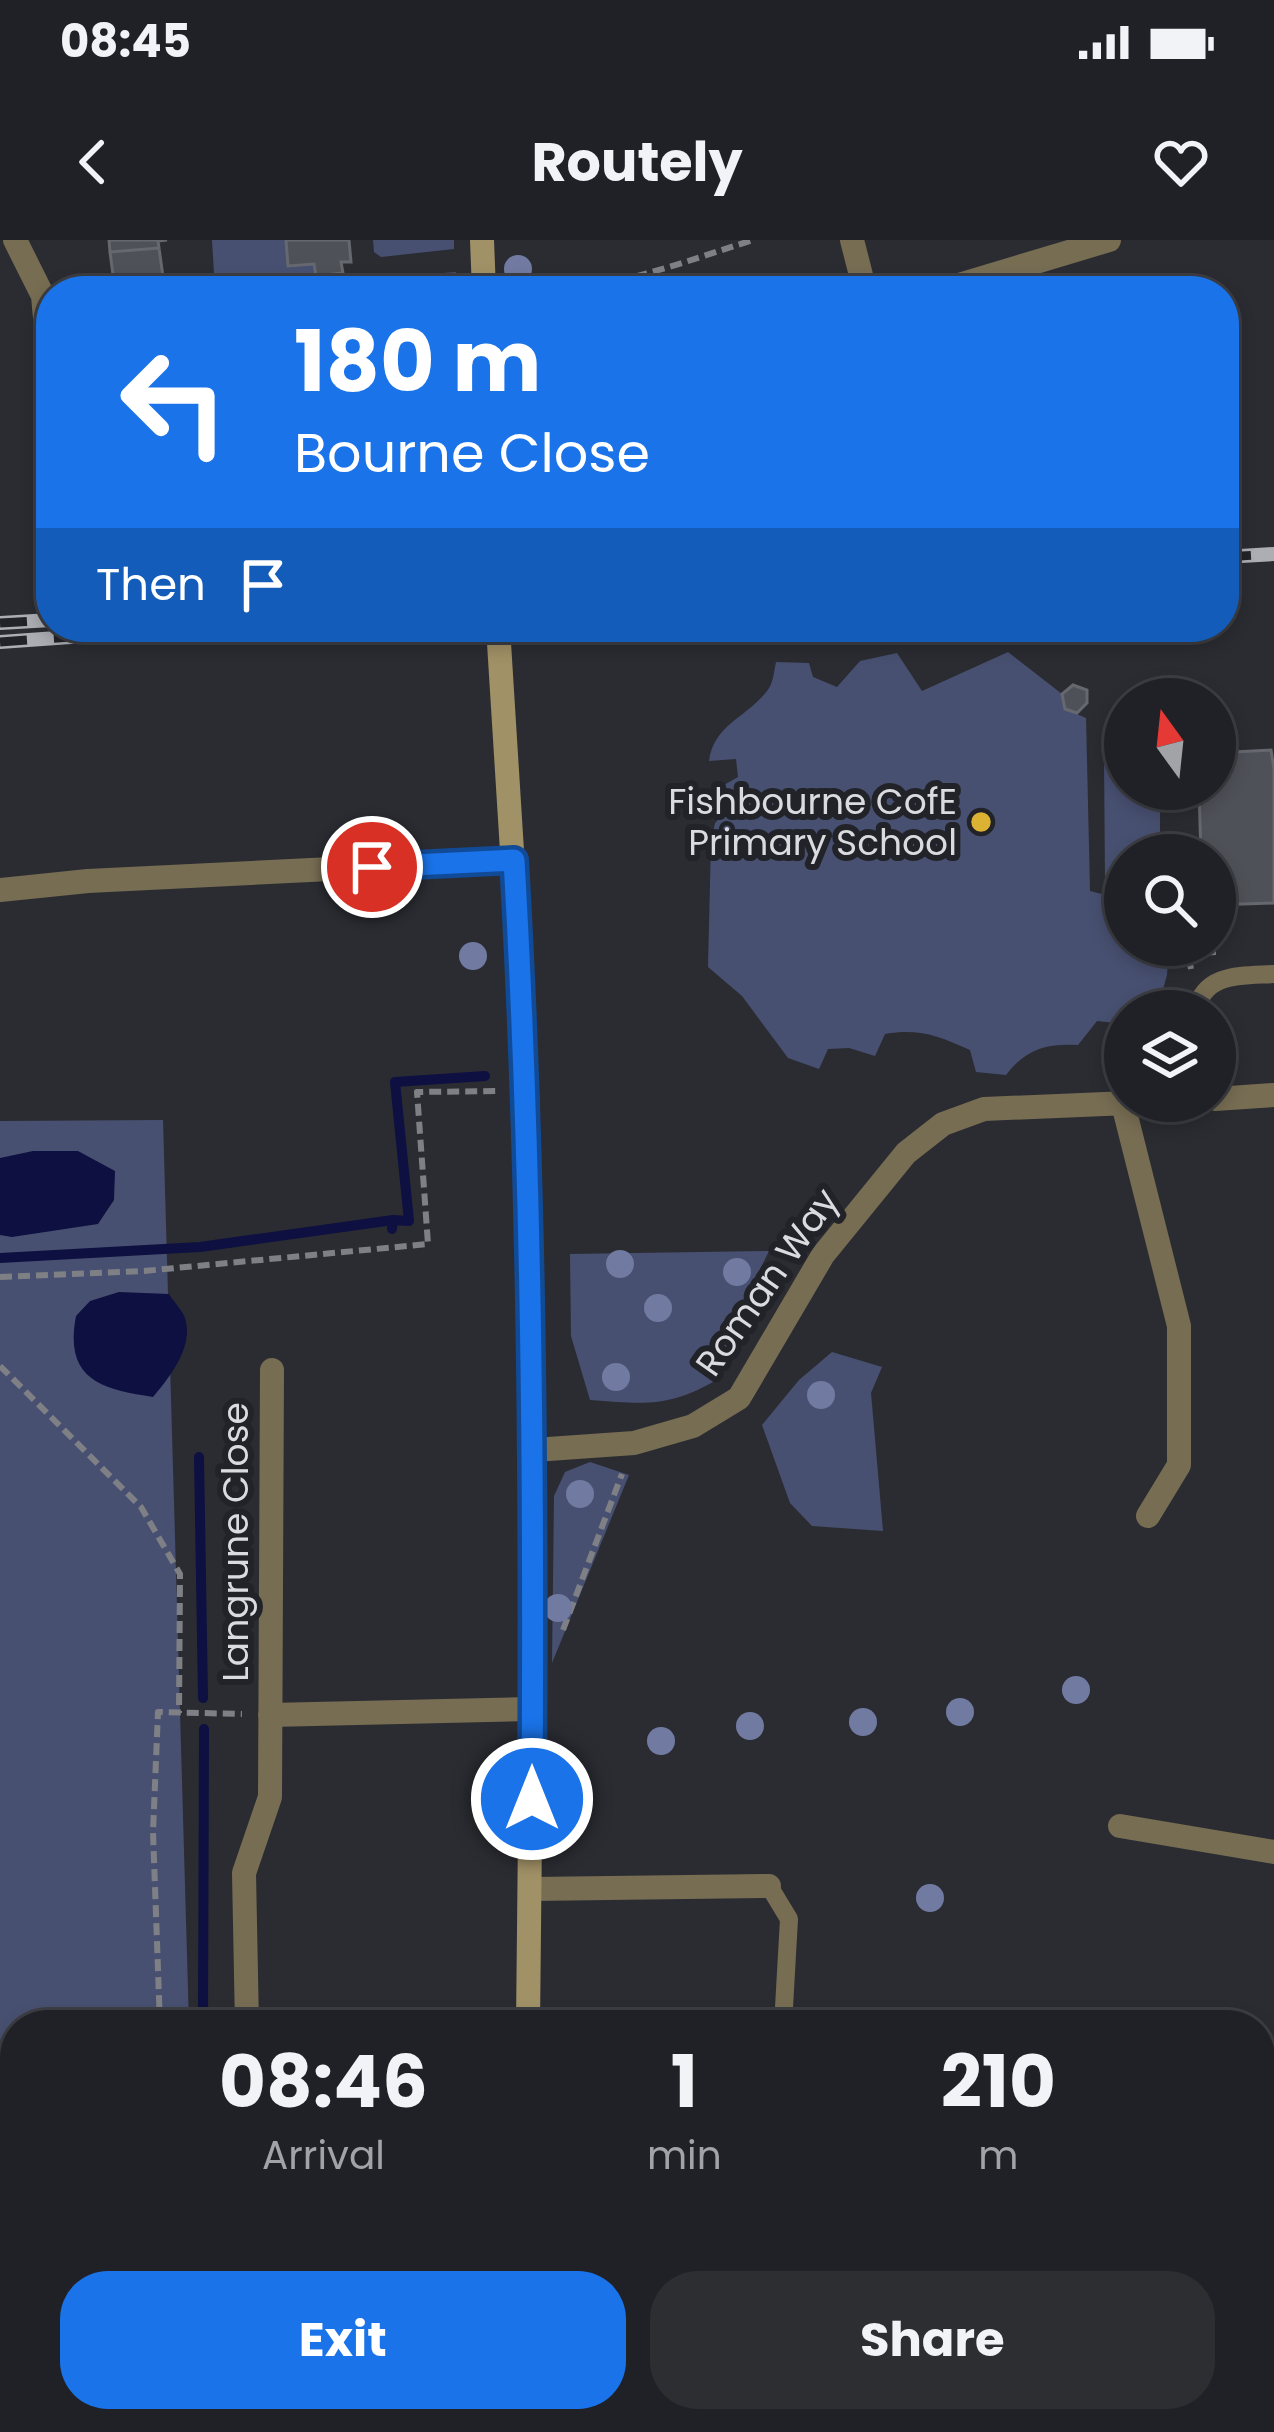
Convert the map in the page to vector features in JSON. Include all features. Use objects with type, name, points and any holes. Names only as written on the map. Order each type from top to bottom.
[{"type":"street","points":[[15,240],[36,282]]},
{"type":"street","points":[[482,240],[491,276]]},
{"type":"street","points":[[852,240],[862,276]]},
{"type":"street","points":[[989,276],[1109,240]]},
{"type":"street","points":[[499,642],[527,1091],[534,1450],[528,2010]]},
{"type":"street","points":[[0,890],[88,881],[514,860]]},
{"type":"street","points":[[1236,1098],[1274,1095]]},
{"type":"street","name":"Roman Way","points":[[534,1450],[634,1443],[693,1426],[739,1398],[823,1255],[906,1153],[943,1124],[984,1109],[1104,1105]]},
{"type":"street","points":[[1128,1122],[1179,1326],[1179,1465],[1148,1516]]},
{"type":"street","name":"Langrune Close","points":[[248,2010],[244,1873],[270,1798],[272,1370]]},
{"type":"street","name":"Langrune Close","points":[[270,1715],[533,1709]]},
{"type":"street","points":[[1120,1826],[1274,1852]]},
{"type":"street","points":[[531,1889],[769,1886]]},
{"type":"lane","points":[[1205,990],[1231,976],[1274,974]]},
{"type":"lane","points":[[769,1886],[789,1919],[784,2010]]},
{"type":"path","points":[[620,276],[753,240]]},
{"type":"path","points":[[0,1277],[144,1271],[428,1244],[417,1092],[527,1091]]},
{"type":"path","points":[[0,1366],[141,1507],[180,1574],[179,1713]]},
{"type":"path","points":[[558,1643],[634,1443]]},
{"type":"path","points":[[159,2010],[153,1832],[158,1712],[270,1715]]},
{"type":"shaded area","points":[[212,240],[286,240],[288,265],[314,264],[315,276],[214,276]]},
{"type":"shaded area","points":[[373,240],[454,240],[454,249],[381,257],[374,252]]},
{"type":"shaded area","points":[[456,272],[456,276],[402,276]]},
{"type":"shaded area","points":[[1008,652],[1062,694],[1065,709],[1086,718],[1090,891],[1104,895],[1104,966],[1168,966],[1163,990],[1104,990],[1104,1022],[1097,1021],[1078,1045],[1037,1050],[1006,1075],[976,1072],[970,1050],[919,1033],[885,1034],[875,1056],[849,1048],[828,1049],[819,1069],[788,1058],[742,996],[708,967],[711,842],[715,823],[731,806],[715,790],[738,777],[736,759],[709,761],[717,738],[767,691],[776,662],[809,663],[813,677],[837,687],[860,661],[897,653],[922,691]]},
{"type":"shaded area","points":[[1104,810],[1160,810],[1160,834],[1105,834]]},
{"type":"shaded area","points":[[163,1120],[189,2010],[0,2010],[0,1121]]},
{"type":"shaded area","points":[[33,1151],[78,1151],[115,1171],[114,1200],[98,1224],[0,1235],[0,1158]]},
{"type":"shaded area","points":[[769,1251],[731,1329],[720,1378],[686,1395],[657,1402],[590,1400],[571,1336],[570,1254]]},
{"type":"shaded area","points":[[119,1292],[169,1294],[185,1318],[183,1350],[153,1397],[102,1384],[81,1367],[76,1354],[76,1316],[90,1301]]},
{"type":"shaded area","points":[[832,1352],[882,1367],[871,1393],[883,1531],[812,1526],[790,1503],[762,1425],[799,1380]]},
{"type":"shaded area","points":[[590,1462],[629,1475],[552,1663],[554,1496],[565,1472]]},
{"type":"building","points":[[109,240],[167,240],[158,241],[159,248],[110,252]]},
{"type":"building","points":[[286,240],[349,240],[351,262],[341,262],[343,273],[316,276],[314,264],[288,266]]},
{"type":"building","points":[[159,248],[163,276],[113,276],[110,252]]},
{"type":"building","points":[[1073,685],[1087,690],[1087,703],[1077,713],[1065,709],[1062,694]]},
{"type":"building","points":[[1271,750],[1274,903],[1236,904],[1236,834],[1200,834],[1200,810],[1236,810],[1236,752]]},
{"type":"waterway","points":[[393,1220],[409,1221],[395,1082],[485,1076]]},
{"type":"waterway","points":[[0,1258],[200,1247],[393,1220],[392,1229]]},
{"type":"waterway","points":[[199,1457],[203,1698]]},
{"type":"waterway","points":[[203,2010],[204,1729]]},
{"type":"railway","points":[[1239,556],[1274,554]]},
{"type":"railway","points":[[0,623],[36,621]]},
{"type":"railway","points":[[0,642],[36,639]]},
{"type":"place","name":"Fishbourne CofE Primary School","points":[[981,822]]},
{"type":"route","points":[[372,867],[514,860],[531,1270],[532,1799]]}]
